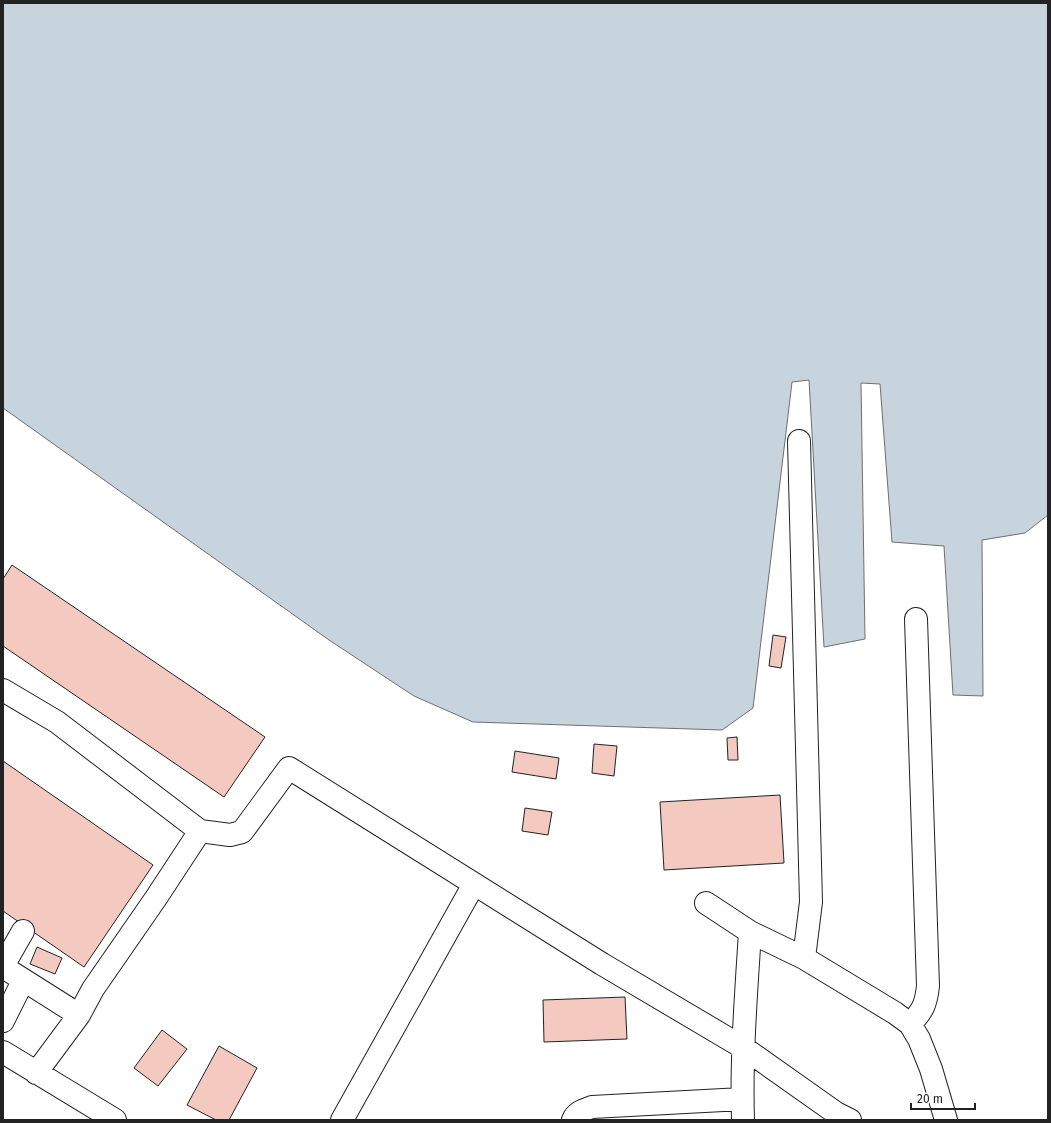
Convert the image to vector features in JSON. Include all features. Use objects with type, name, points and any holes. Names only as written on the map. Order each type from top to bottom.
[{"type":"lane","points":[[799,440],[811,902],[804,958]]},
{"type":"lane","points":[[910,1024],[918,1016],[926,1002],[928,986],[916,619]]},
{"type":"lane","points":[[3,690],[57,722],[200,831],[230,835],[242,832],[289,768],[602,964],[744,1048],[836,1113],[850,1120]]},
{"type":"lane","points":[[36,1073],[79,1015],[93,989],[200,831]]},
{"type":"lane","points":[[342,1120],[474,884]]},
{"type":"lane","points":[[706,903],[750,932],[804,958],[895,1013],[910,1024],[931,1069],[946,1120]]},
{"type":"lane","points":[[23,931],[3,967],[79,1015]]},
{"type":"lane","points":[[573,1120],[575,1115],[592,1108],[743,1110],[744,1048],[750,932]]},
{"type":"lane","points":[[3,1021],[23,981]]},
{"type":"lane","points":[[5,1059],[36,1073],[115,1120]]},
{"type":"shaded area","points":[[3,3],[1048,3],[1048,515],[1025,533],[982,540],[983,696],[953,695],[944,546],[892,542],[880,384],[861,383],[865,639],[824,647],[809,380],[792,382],[753,708],[722,730],[473,722],[414,696],[329,640],[3,408]]},
{"type":"building","points":[[12,565],[265,737],[224,797],[3,646],[3,579]]},
{"type":"building","points":[[773,635],[786,637],[781,668],[769,666]]},
{"type":"building","points":[[737,737],[738,760],[728,760],[727,738]]},
{"type":"building","points":[[594,744],[617,746],[614,776],[592,773]]},
{"type":"building","points":[[515,751],[559,758],[556,779],[512,772]]},
{"type":"building","points":[[3,761],[153,865],[84,967],[3,911]]},
{"type":"building","points":[[780,795],[784,863],[664,870],[660,802]]},
{"type":"building","points":[[525,808],[552,812],[548,835],[522,831]]},
{"type":"building","points":[[37,947],[62,958],[55,974],[30,964]]},
{"type":"building","points":[[625,997],[627,1039],[544,1042],[543,1000]]},
{"type":"building","points":[[162,1030],[187,1049],[158,1086],[134,1068]]},
{"type":"building","points":[[219,1046],[257,1068],[229,1120],[216,1120],[187,1105]]}]
